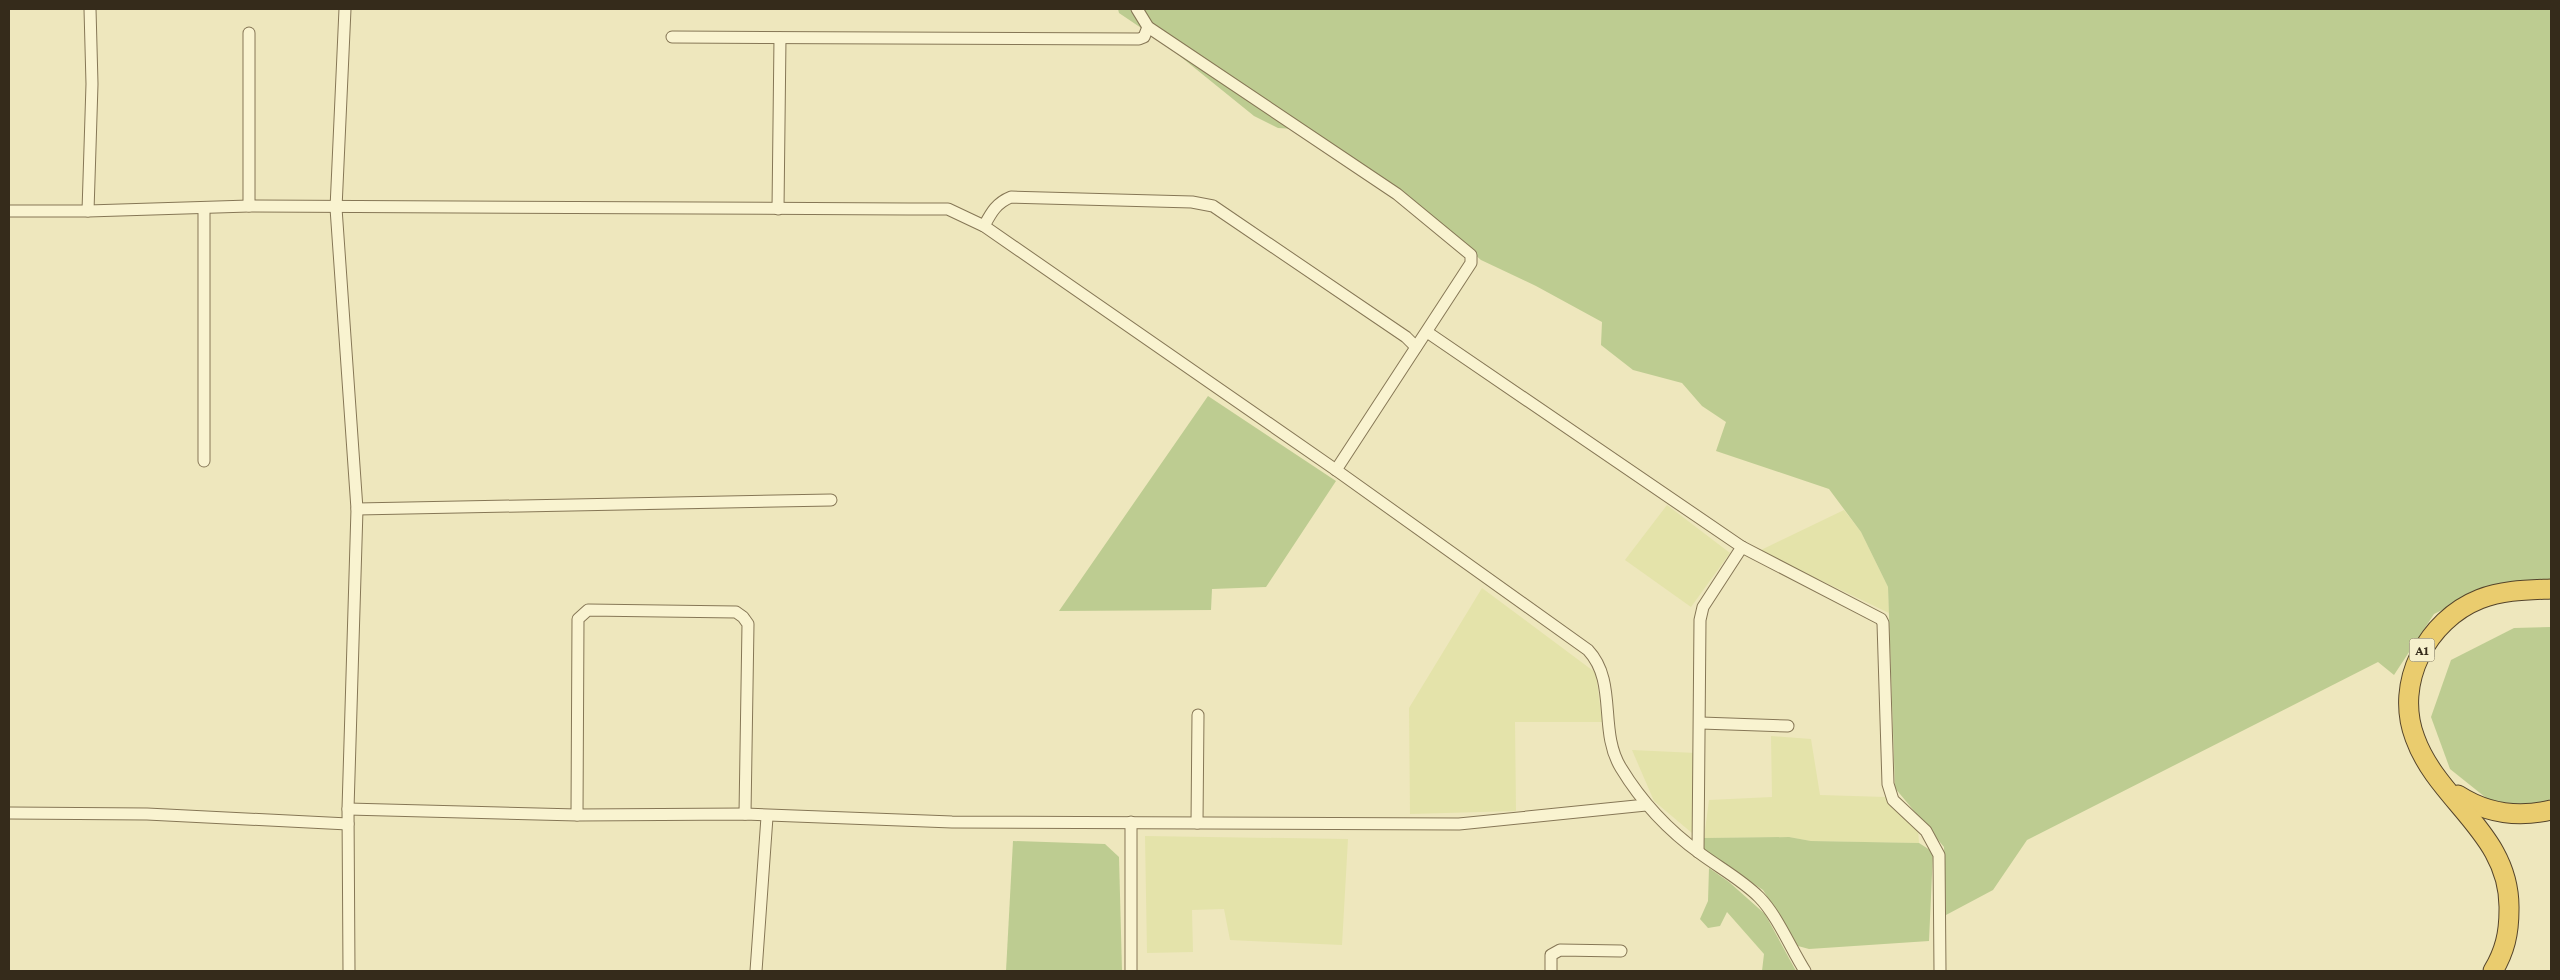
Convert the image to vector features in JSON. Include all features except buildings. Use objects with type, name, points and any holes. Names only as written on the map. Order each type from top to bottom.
[{"type":"highway","name":"A1","points":[[2494,971],[2504,954],[2509,927],[2510,898],[2505,875],[2494,850],[2473,819],[2430,768],[2414,738],[2408,709],[2410,687],[2418,657],[2440,626],[2454,613],[2474,602],[2512,591],[2551,589]]},
{"type":"highway","name":"A1","points":[[2446,788],[2470,803],[2499,812],[2519,814],[2551,810]]},
{"type":"street","points":[[88,211],[92,84],[90,9]]},
{"type":"street","points":[[345,9],[336,208],[357,509],[348,810],[349,971]]},
{"type":"street","points":[[1137,9],[1148,27],[1397,194],[1470,255],[1471,264],[1336,470]]},
{"type":"street","points":[[672,37],[1139,39],[1144,37],[1148,27]]},
{"type":"street","points":[[249,33],[249,206]]},
{"type":"street","points":[[778,209],[780,38]]},
{"type":"street","points":[[984,226],[1001,201],[1011,197],[1192,202],[1213,206],[1406,337],[1416,347]]},
{"type":"street","points":[[9,211],[88,211],[249,206],[336,208],[948,210],[984,226],[1336,470],[1588,650],[1598,661],[1604,676],[1609,739],[1613,754],[1646,805],[1698,852],[1761,899],[1805,971]]},
{"type":"street","points":[[204,208],[204,461]]},
{"type":"street","points":[[1427,332],[1742,547],[1876,615],[1883,623],[1888,784],[1893,800],[1926,831],[1938,855],[1940,971]]},
{"type":"street","points":[[357,509],[832,500]]},
{"type":"street","points":[[1698,852],[1701,613],[1742,547]]},
{"type":"street","points":[[577,815],[578,619],[588,610],[736,612],[743,617],[748,624],[745,814]]},
{"type":"street","points":[[1197,823],[1198,715]]},
{"type":"street","points":[[1701,723],[1788,726]]},
{"type":"street","points":[[348,810],[577,815],[745,814],[767,817],[952,822],[1459,824],[1646,805]]},
{"type":"street","points":[[9,813],[147,814],[348,824]]},
{"type":"street","points":[[756,971],[767,817]]},
{"type":"street","points":[[1130,822],[1131,971]]},
{"type":"street","points":[[1551,971],[1551,955],[1560,950],[1621,951]]},
{"type":"shaded area","points":[[1667,505],[1730,553],[1691,607],[1625,560]]},
{"type":"shaded area","points":[[1844,510],[1861,532],[1888,587],[1889,613],[1759,551]]},
{"type":"shaded area","points":[[1482,588],[1596,673],[1602,722],[1515,722],[1516,811],[1410,814],[1409,708]]},
{"type":"shaded area","points":[[1771,736],[1811,739],[1820,795],[1886,797],[1918,829],[1919,843],[1811,841],[1789,837],[1704,838],[1709,800],[1772,797]]},
{"type":"shaded area","points":[[1632,750],[1696,753],[1692,833],[1654,801]]},
{"type":"shaded area","points":[[1145,836],[1348,839],[1342,945],[1230,940],[1224,909],[1192,910],[1193,952],[1147,953]]},
{"type":"green space","points":[[1118,9],[2551,9],[2551,583],[2491,586],[2434,614],[2394,675],[2378,662],[2027,840],[1993,890],[1946,915],[1944,847],[1895,788],[1888,587],[1861,532],[1829,489],[1716,451],[1726,422],[1702,406],[1682,383],[1633,370],[1601,345],[1602,322],[1536,286],[1481,260],[1398,188],[1312,130],[1278,128],[1254,116],[1165,44],[1119,13]]},
{"type":"green space","points":[[1208,396],[1336,481],[1266,587],[1212,589],[1211,610],[1059,611]]},
{"type":"green space","points":[[2551,627],[2551,799],[2533,805],[2490,801],[2450,769],[2431,717],[2451,660],[2514,628]]},
{"type":"green space","points":[[1789,837],[1811,841],[1919,843],[1933,852],[1929,941],[1809,949],[1798,946],[1763,890],[1704,851],[1704,838]]},
{"type":"green space","points":[[1013,841],[1105,844],[1119,857],[1122,971],[1006,971]]},
{"type":"green space","points":[[1709,868],[1729,882],[1765,914],[1796,971],[1762,971],[1764,954],[1727,912],[1720,926],[1708,928],[1700,919],[1708,901]]}]
